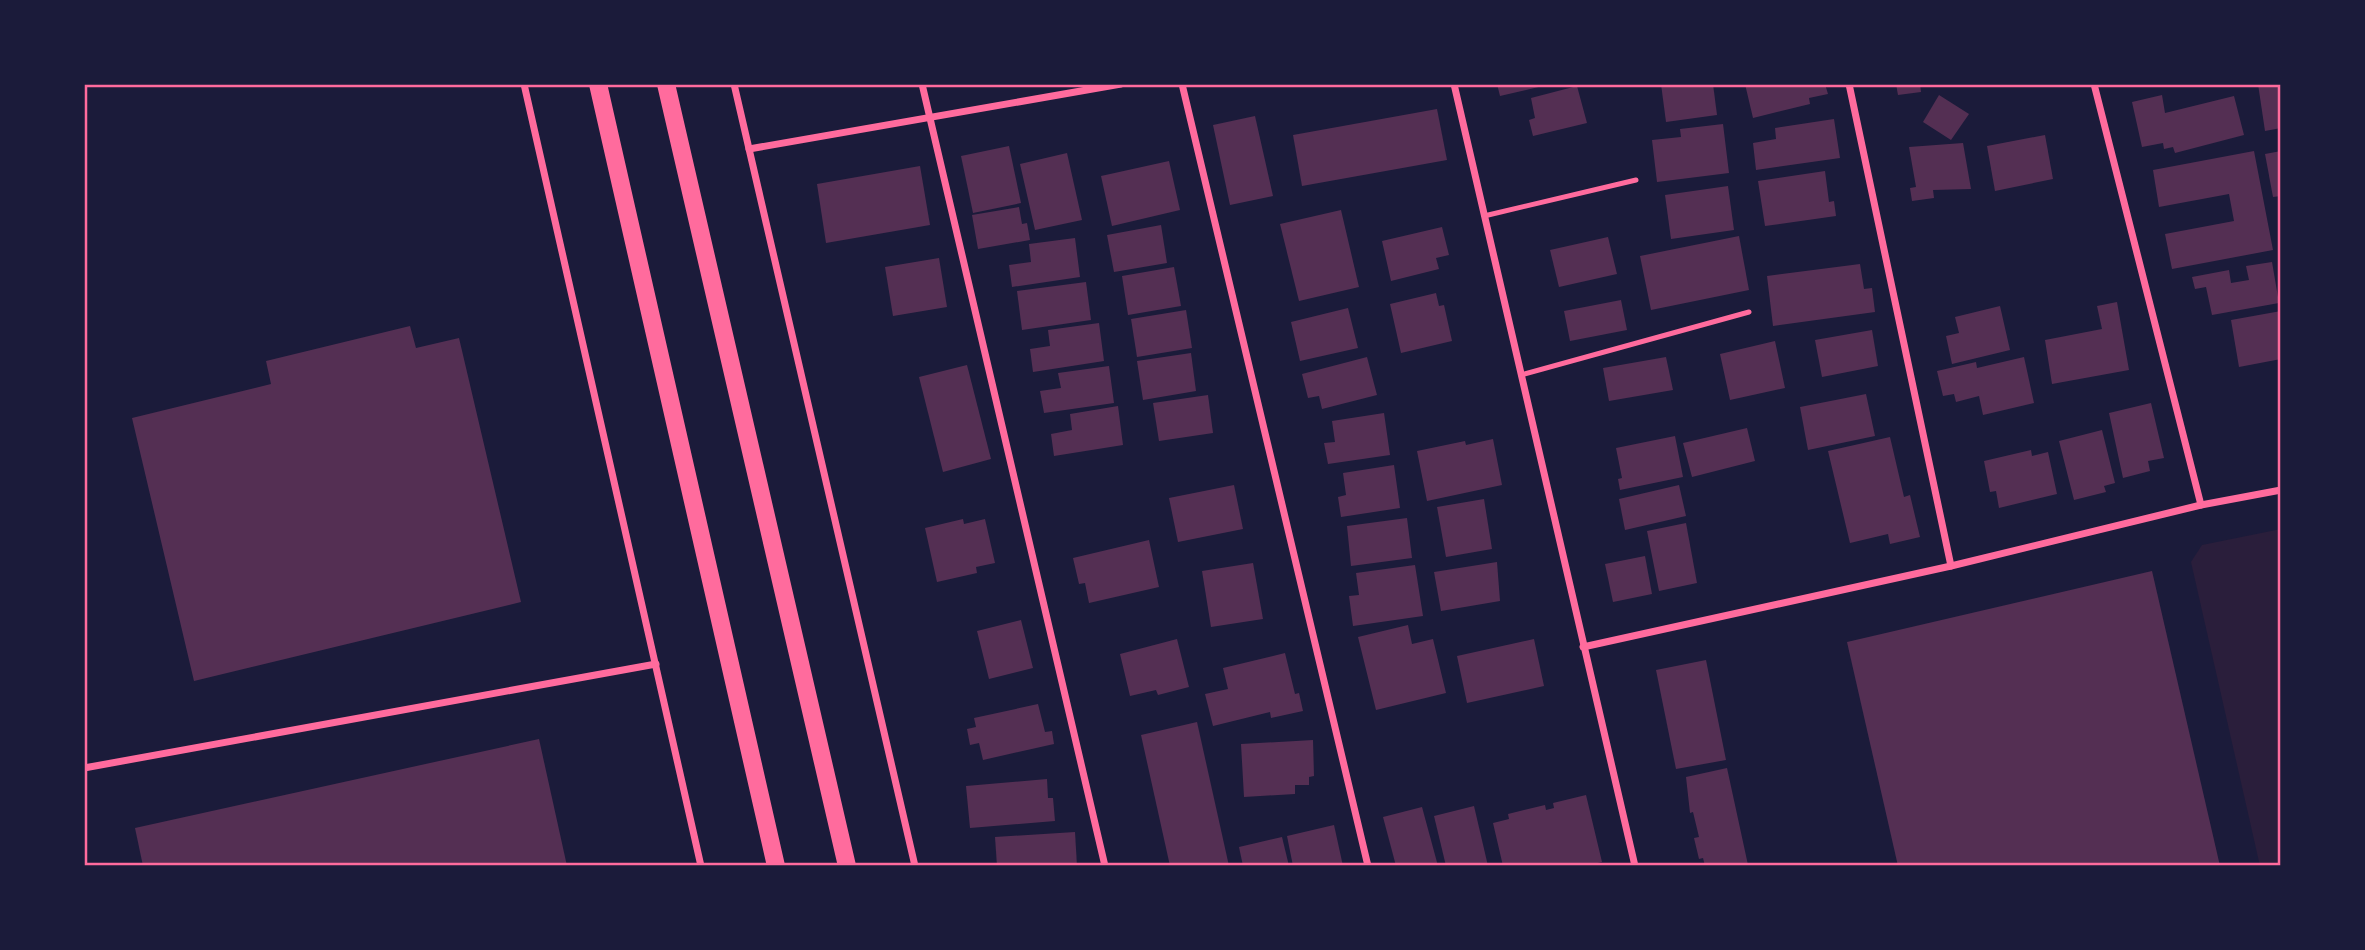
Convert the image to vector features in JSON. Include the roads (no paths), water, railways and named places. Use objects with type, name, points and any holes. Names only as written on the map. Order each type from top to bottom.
[{"type":"main road","points":[[598,84],[776,866]]},
{"type":"main road","points":[[666,84],[847,866]]},
{"type":"street","points":[[524,84],[701,866]]},
{"type":"street","points":[[734,84],[915,866]]},
{"type":"street","points":[[922,84],[1105,866]]},
{"type":"street","points":[[749,149],[1121,84]]},
{"type":"street","points":[[1182,84],[1368,866]]},
{"type":"street","points":[[1454,84],[1635,866]]},
{"type":"street","points":[[1849,84],[1951,566]]},
{"type":"street","points":[[2094,84],[2201,505]]},
{"type":"street","points":[[1583,647],[1951,566],[2201,505],[2281,490]]},
{"type":"street","points":[[84,768],[656,664]]},
{"type":"lane","points":[[1484,216],[1636,180]]},
{"type":"lane","points":[[1521,375],[1749,312]]}]
